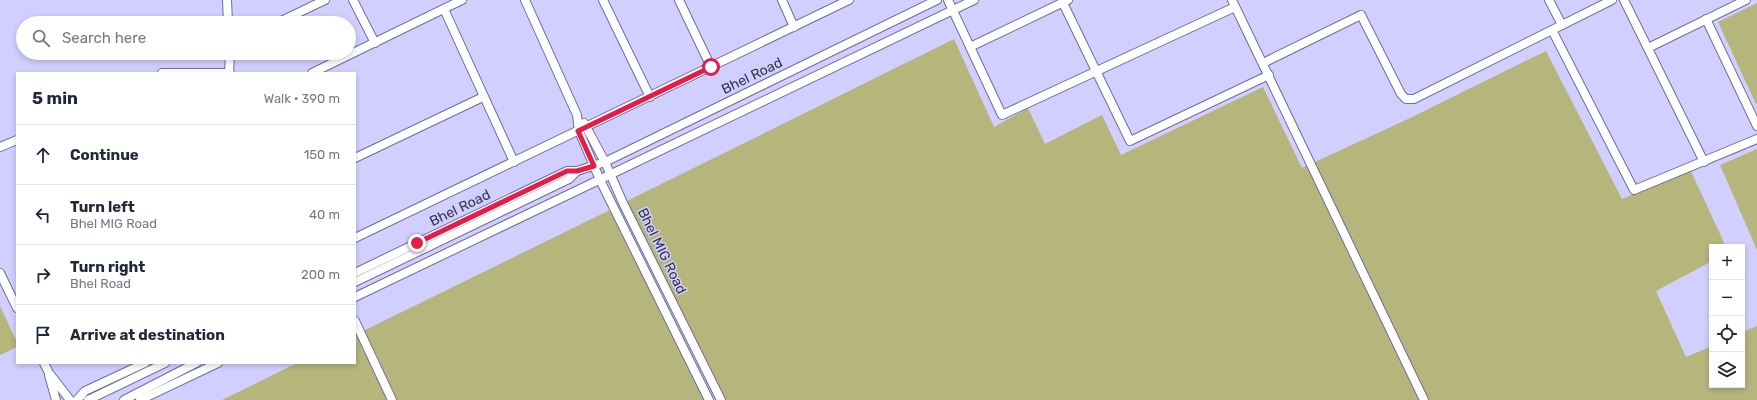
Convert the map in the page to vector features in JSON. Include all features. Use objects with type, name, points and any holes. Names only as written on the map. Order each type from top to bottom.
[{"type":"street","points":[[227,0],[228,16]]},
{"type":"street","points":[[292,16],[325,0]]},
{"type":"street","points":[[353,0],[375,43]]},
{"type":"street","points":[[356,52],[462,0]]},
{"type":"street","name":"Bhel MIG Road","points":[[525,0],[577,115],[587,127],[605,162],[610,175],[721,400]]},
{"type":"street","points":[[603,0],[650,97]]},
{"type":"street","points":[[679,0],[711,67]]},
{"type":"street","points":[[782,0],[794,27]]},
{"type":"street","points":[[356,238],[849,0]]},
{"type":"street","name":"Bhel Road","points":[[356,273],[560,174],[567,171],[577,171],[605,162],[937,0]]},
{"type":"street","points":[[948,0],[1002,115],[1096,72],[1234,3],[1424,400]]},
{"type":"street","points":[[356,297],[974,0]]},
{"type":"street","points":[[1549,0],[1562,25]]},
{"type":"street","points":[[1263,64],[1361,16],[1401,94],[1406,99],[1414,99],[1612,0]]},
{"type":"street","points":[[1624,0],[1704,162]]},
{"type":"street","points":[[1648,48],[1746,0]]},
{"type":"street","points":[[970,47],[1065,1],[1096,72],[1130,141],[1269,75]]},
{"type":"street","points":[[444,9],[514,162]]},
{"type":"street","points":[[1706,20],[1757,126]]},
{"type":"street","points":[[1552,30],[1634,190],[1757,139]]},
{"type":"street","points":[[230,60],[230,72]]},
{"type":"street","points":[[314,72],[339,60]]},
{"type":"street","points":[[356,158],[483,97]]},
{"type":"street","name":"Bhel MIG Road","points":[[577,115],[578,131],[600,180],[709,400]]},
{"type":"street","points":[[0,147],[16,140]]},
{"type":"street","name":"Bhel Road","points":[[356,282],[570,179],[577,171]]},
{"type":"street","points":[[0,273],[16,306]]},
{"type":"street","points":[[356,323],[392,400]]},
{"type":"street","points":[[44,364],[49,373],[70,400]]},
{"type":"street","points":[[77,400],[85,391],[143,364]]},
{"type":"street","points":[[88,400],[163,364]]},
{"type":"street","points":[[124,400],[194,364]]},
{"type":"street","points":[[140,400],[216,364]]},
{"type":"street","points":[[49,373],[56,400]]},
{"type":"green space","points":[[1757,3],[1757,103],[1756,104],[1718,22]]},
{"type":"green space","points":[[954,39],[994,127],[1028,108],[1045,144],[1102,115],[1121,155],[1263,87],[1302,168],[1408,119],[1546,51],[1622,199],[1690,169],[1725,244],[1709,244],[1709,263],[1656,291],[1686,357],[1709,347],[1709,388],[1745,388],[1745,331],[1757,326],[1757,400],[721,400],[623,203]]},
{"type":"green space","points":[[1757,149],[1757,250],[1720,165]]},
{"type":"green space","points":[[612,209],[705,400],[222,400],[295,364],[356,364],[356,335]]},
{"type":"green space","points":[[0,306],[16,340],[16,347],[0,355]]},
{"type":"route","points":[[417,243],[567,171],[577,171],[594,166],[578,131],[711,67]]}]
